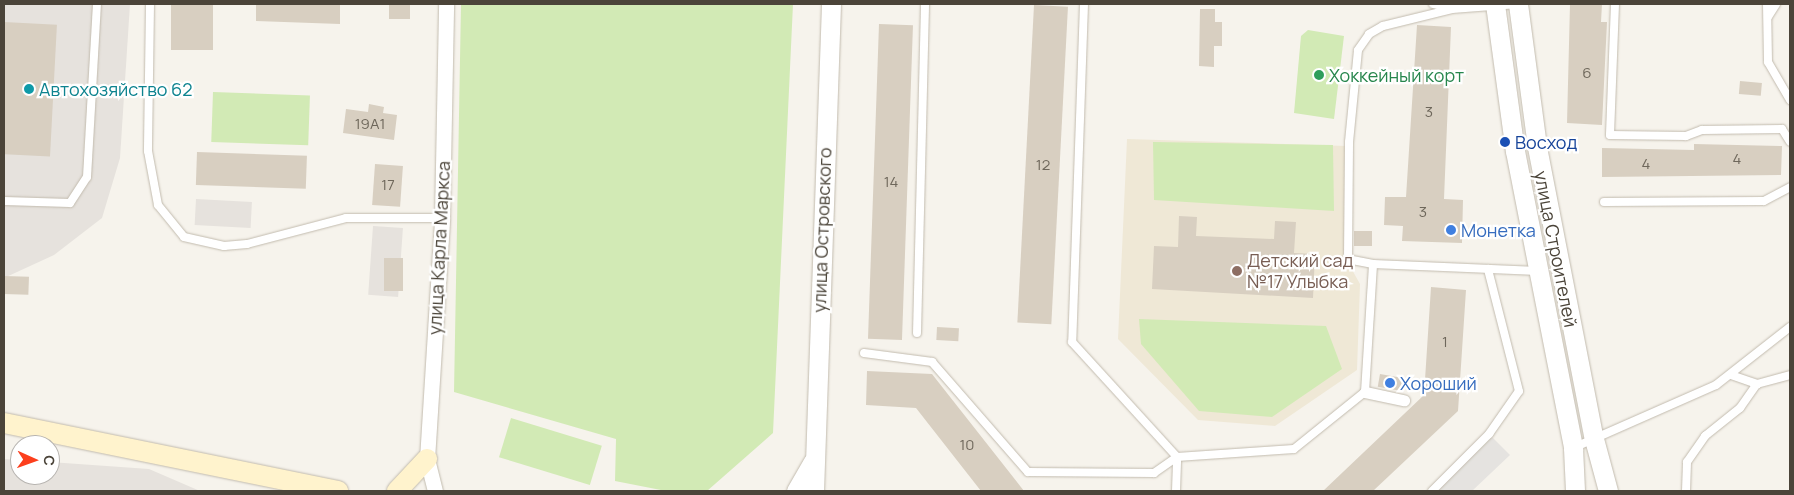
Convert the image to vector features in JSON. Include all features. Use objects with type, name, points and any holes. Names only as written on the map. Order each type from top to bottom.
[{"type":"main road","points":[[4,423],[338,491]]},
{"type":"main road","points":[[397,491],[427,459]]},
{"type":"street","name":"улица Карла Маркса","points":[[435,491],[427,459],[442,218],[446,4]]},
{"type":"street","name":"улица Островского","points":[[814,491],[832,4]]},
{"type":"street","name":"улица Строителей","points":[[1518,4],[1536,147],[1594,440],[1608,491]]},
{"type":"street","name":"улица Строителей","points":[[1495,5],[1515,151],[1573,448],[1575,491]]},
{"type":"street","points":[[1365,392],[1404,400]]},
{"type":"street","points":[[796,491],[816,457]]},
{"type":"street","points":[[816,457],[825,491]]},
{"type":"lane","points":[[4,201],[70,203],[87,177],[97,4]]},
{"type":"lane","points":[[150,4],[148,151],[158,205],[184,237],[224,246],[247,244],[346,218],[442,218]]},
{"type":"lane","points":[[917,333],[925,4]]},
{"type":"lane","points":[[1084,4],[1072,342],[1177,458],[1176,491]]},
{"type":"lane","points":[[1433,4],[1452,9]]},
{"type":"lane","points":[[1518,4],[1452,9],[1383,26],[1369,34],[1358,50],[1349,142],[1348,259],[1373,264],[1538,271]]},
{"type":"lane","points":[[1615,4],[1610,135],[1686,136],[1702,130],[1782,129],[1790,142]]},
{"type":"lane","points":[[1767,4],[1768,62],[1790,100]]},
{"type":"lane","points":[[1767,19],[1776,4]]},
{"type":"lane","points":[[1604,202],[1764,201],[1790,187]]},
{"type":"lane","points":[[864,354],[932,362],[1028,472],[1154,473],[1177,458],[1294,450],[1365,392],[1373,264]]},
{"type":"lane","points":[[1432,491],[1489,434],[1519,392],[1488,269]]},
{"type":"lane","points":[[1573,448],[1731,376],[1790,327]]},
{"type":"lane","points":[[1731,376],[1757,384],[1790,375]]},
{"type":"lane","points":[[1686,491],[1687,462],[1706,436],[1740,408],[1757,384]]},
{"type":"shaded area","points":[[4,4],[130,4],[120,158],[102,218],[54,255],[4,278]]},
{"type":"shaded area","name":"Детский сад №17 Улыбка","points":[[1127,139],[1347,146],[1346,259],[1360,284],[1357,370],[1275,426],[1198,420],[1118,339]]},
{"type":"shaded area","points":[[196,199],[252,202],[251,228],[195,225]]},
{"type":"shaded area","points":[[373,226],[403,228],[398,297],[368,295]]},
{"type":"shaded area","points":[[1489,434],[1510,455],[1472,491],[1432,491]]},
{"type":"shaded area","points":[[4,459],[10,459],[10,485],[60,485],[60,463],[149,469],[200,491],[4,491]]},
{"type":"green space","points":[[461,4],[793,4],[773,433],[707,491],[666,491],[615,481],[616,439],[454,392]]},
{"type":"green space","name":"Хоккейный корт","points":[[1308,30],[1344,36],[1334,119],[1294,113],[1301,36]]},
{"type":"green space","points":[[213,92],[310,95],[308,145],[211,142]]},
{"type":"green space","points":[[1153,142],[1333,145],[1334,211],[1154,200]]},
{"type":"green space","points":[[1139,319],[1326,326],[1342,369],[1272,417],[1199,411],[1141,344]]},
{"type":"green space","points":[[511,418],[602,446],[590,485],[499,457]]},
{"type":"building","points":[[171,4],[213,4],[213,50],[171,50]]},
{"type":"building","points":[[256,4],[340,4],[340,24],[256,21]]},
{"type":"building","points":[[389,4],[410,4],[410,19],[389,19]]},
{"type":"building","points":[[1570,4],[1602,4],[1601,22],[1607,22],[1602,125],[1567,123]]},
{"type":"building","points":[[1034,5],[1068,7],[1051,324],[1017,323]]},
{"type":"building","points":[[1200,9],[1215,9],[1215,22],[1222,22],[1222,46],[1214,46],[1214,67],[1199,66]]},
{"type":"building","name":"Автохозяйство 62","points":[[4,22],[57,25],[50,157],[4,154]]},
{"type":"building","points":[[879,24],[913,25],[902,340],[868,339]]},
{"type":"building","points":[[1417,25],[1451,27],[1444,199],[1463,200],[1462,243],[1402,241],[1403,226],[1384,225],[1385,197],[1406,197]]},
{"type":"building","points":[[1740,81],[1762,83],[1761,96],[1739,94]]},
{"type":"building","points":[[369,104],[384,107],[383,113],[397,115],[394,140],[343,133],[346,109],[368,112]]},
{"type":"building","points":[[1694,144],[1782,146],[1781,175],[1602,177],[1602,148],[1694,150]]},
{"type":"building","points":[[197,152],[307,156],[306,189],[196,185]]},
{"type":"building","points":[[375,164],[403,166],[400,207],[372,205]]},
{"type":"building","points":[[1179,216],[1197,217],[1196,236],[1274,239],[1275,221],[1296,222],[1294,253],[1315,254],[1313,298],[1152,289],[1154,246],[1178,247]]},
{"type":"building","points":[[1354,231],[1372,231],[1372,246],[1354,246]]},
{"type":"building","points":[[384,258],[403,258],[403,291],[384,291]]},
{"type":"building","points":[[4,276],[29,277],[28,295],[4,294]]},
{"type":"building","points":[[1431,287],[1466,290],[1458,411],[1373,491],[1323,491],[1424,395]]},
{"type":"building","points":[[937,327],[959,328],[958,341],[936,340]]},
{"type":"building","points":[[867,371],[932,374],[1024,491],[981,491],[916,408],[866,405]]},
{"type":"building","points":[[1380,374],[1403,378],[1400,391],[1378,387]]},
{"type":"place","name":"Хоккейный корт","points":[[1319,75]]},
{"type":"place","name":"Автохозяйство 62","points":[[29,89]]},
{"type":"place","name":"Восход","points":[[1505,142]]},
{"type":"place","name":"Монетка","points":[[1451,230]]},
{"type":"place","name":"Детский сад №17 Улыбка","points":[[1237,271]]},
{"type":"place","name":"Хороший","points":[[1390,383]]}]
